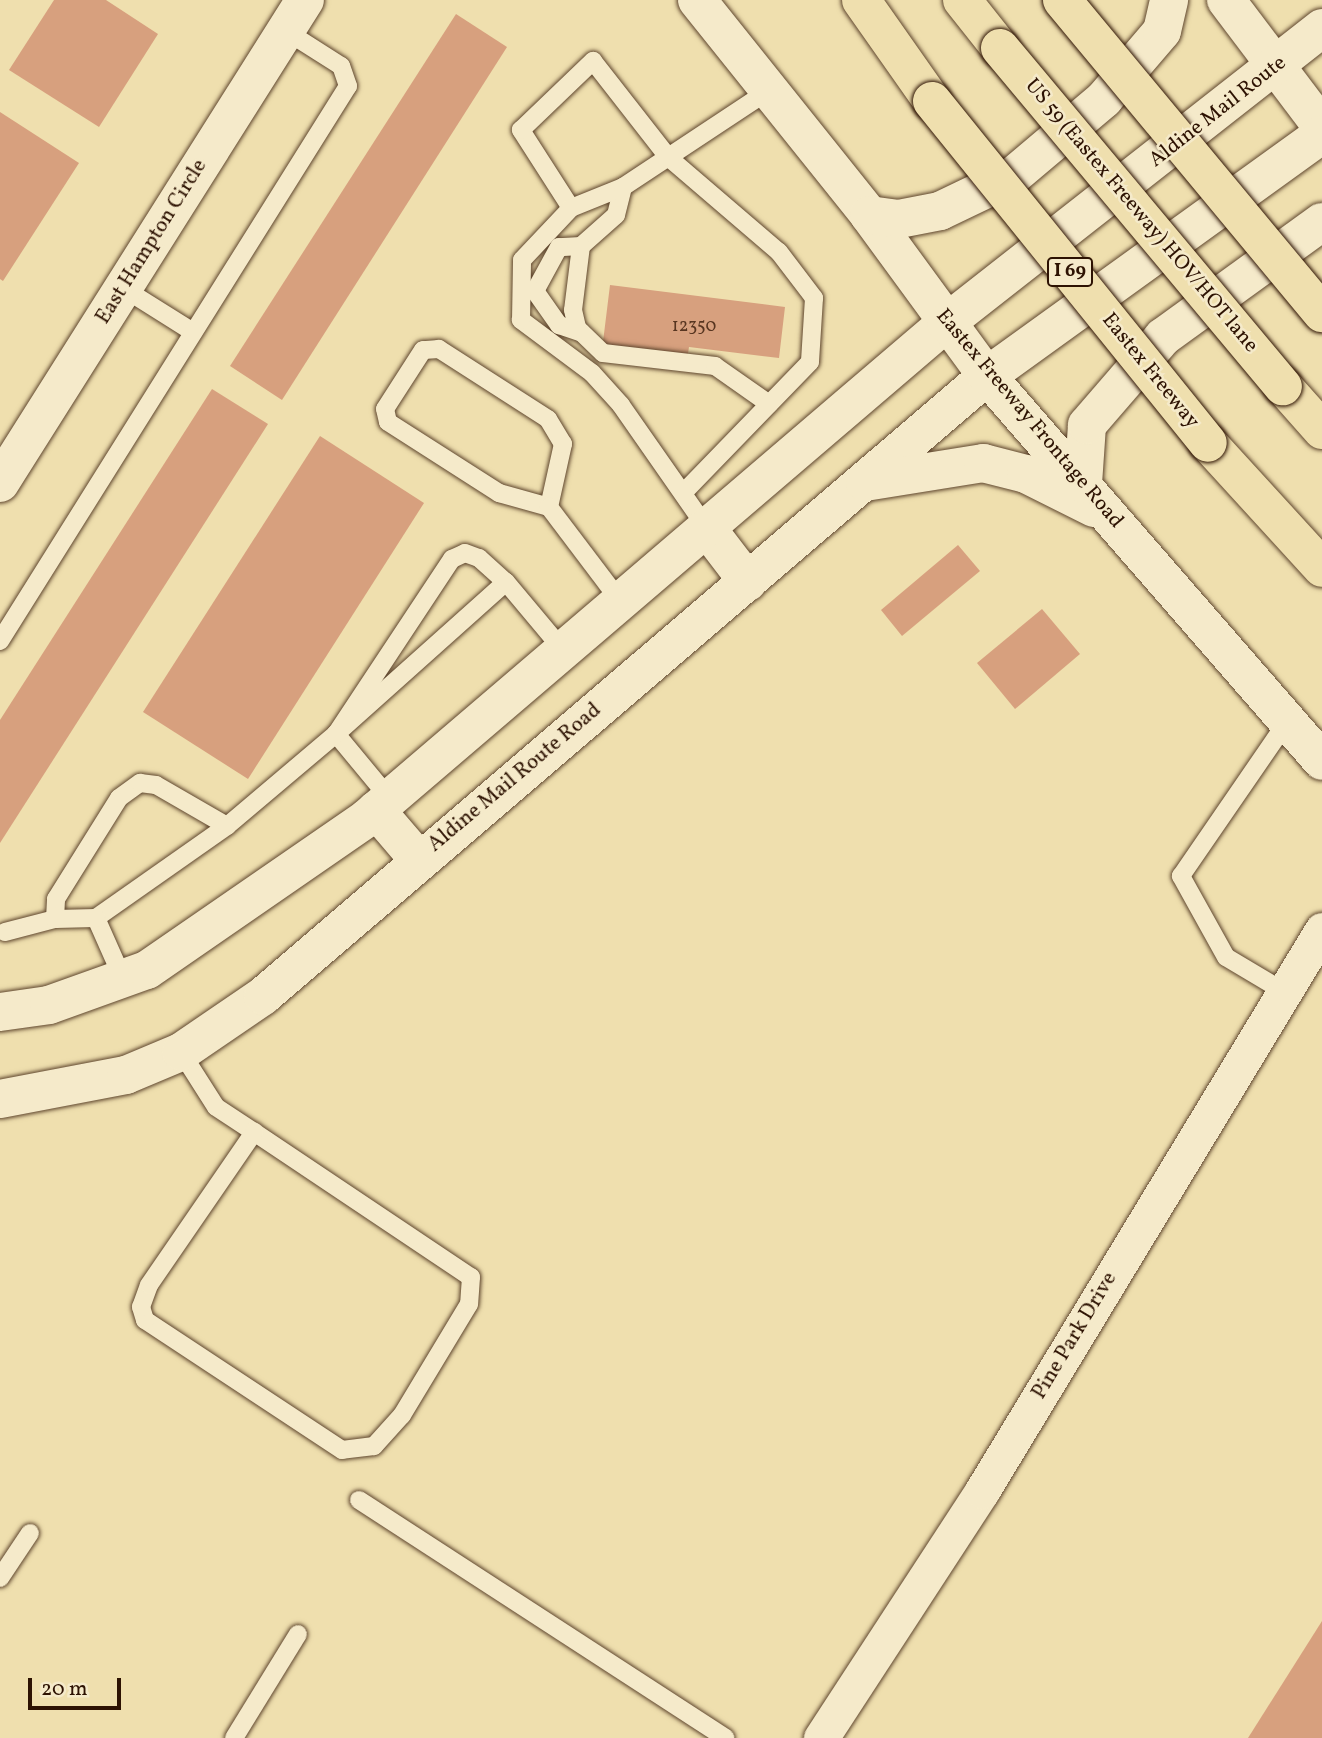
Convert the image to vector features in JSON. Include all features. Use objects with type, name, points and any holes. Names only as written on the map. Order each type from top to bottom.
[{"type":"highway","name":"Eastex Freeway","points":[[861,0],[932,101],[1208,443],[1322,568]]},
{"type":"highway","name":"US 59 (Eastex Freeway) HOV/HOT lane","points":[[962,0],[1322,430]]},
{"type":"highway","points":[[1062,0],[1322,313]]},
{"type":"street","name":"Eastex Freeway Frontage Road","points":[[697,0],[869,215],[946,323],[988,376],[1322,761]]},
{"type":"street","points":[[869,215],[900,219],[940,211],[1013,176],[1104,99],[1162,31],[1169,0]]},
{"type":"street","points":[[1226,0],[1322,127]]},
{"type":"street","name":"East Hampton Circle","points":[[0,483],[295,15]]},
{"type":"street","name":"Aldine Mail Route","points":[[946,323],[1276,67],[1322,28]]},
{"type":"street","points":[[988,376],[1322,134]]},
{"type":"street","points":[[1083,484],[1087,425],[1163,338],[1322,222]]},
{"type":"street","points":[[0,1012],[49,1005],[123,979],[234,913],[383,805],[946,323]]},
{"type":"street","name":"Aldine Mail Route Road","points":[[0,1099],[126,1074],[181,1052],[263,996],[418,859],[988,376]]},
{"type":"street","points":[[865,482],[983,463],[1026,474],[1110,516]]},
{"type":"street","points":[[706,527],[748,582]]},
{"type":"street","points":[[383,805],[418,859]]},
{"type":"street","name":"Pine Park Drive","points":[[821,1738],[982,1490],[1322,930]]},
{"type":"lane","points":[[1,635],[348,86],[341,66],[295,15]]},
{"type":"lane","points":[[571,208],[521,130],[593,61],[668,157],[779,252],[814,298],[810,362],[683,493]]},
{"type":"lane","points":[[706,527],[592,373],[521,320],[522,260],[571,208],[623,187],[768,91]]},
{"type":"lane","points":[[582,333],[573,310],[581,246],[591,231],[617,215],[623,187]]},
{"type":"lane","points":[[581,246],[559,247],[535,291],[559,325],[582,333],[603,353],[715,366],[769,404]]},
{"type":"lane","points":[[123,288],[193,332]]},
{"type":"lane","points":[[549,507],[563,444],[548,419],[439,349],[423,350],[385,409],[388,422],[499,493],[549,507],[620,601]]},
{"type":"lane","points":[[336,734],[452,559],[464,553],[479,558],[506,582],[564,650]]},
{"type":"lane","points":[[5,932],[55,919],[96,918],[227,826],[336,734],[506,582]]},
{"type":"lane","points":[[1283,991],[1226,957],[1181,876],[1287,722]]},
{"type":"lane","points":[[336,734],[383,805]]},
{"type":"lane","points":[[55,919],[56,899],[119,798],[140,783],[156,785],[227,826]]},
{"type":"lane","points":[[96,918],[123,979]]},
{"type":"lane","points":[[181,1052],[216,1107],[254,1132],[471,1277],[468,1304],[402,1415],[374,1446],[342,1450],[145,1320],[141,1307],[149,1285],[254,1132]]},
{"type":"lane","points":[[359,1500],[725,1738]]},
{"type":"lane","points":[[0,1577],[30,1533]]},
{"type":"lane","points":[[234,1738],[298,1634]]},
{"type":"building","points":[[54,0],[106,0],[158,34],[99,127],[9,70]]},
{"type":"building","points":[[456,14],[507,47],[282,400],[230,366]]},
{"type":"building","points":[[0,112],[79,163],[3,281],[0,279]]},
{"type":"building","points":[[610,285],[785,307],[779,358],[689,347],[687,360],[602,350]]},
{"type":"building","points":[[212,389],[268,424],[0,843],[0,720]]},
{"type":"building","points":[[320,436],[424,503],[248,779],[143,712]]},
{"type":"building","points":[[958,545],[980,571],[902,636],[881,610]]},
{"type":"building","points":[[1042,609],[1080,654],[1015,709],[977,663]]},
{"type":"building","points":[[1322,1621],[1322,1738],[1248,1738]]}]
